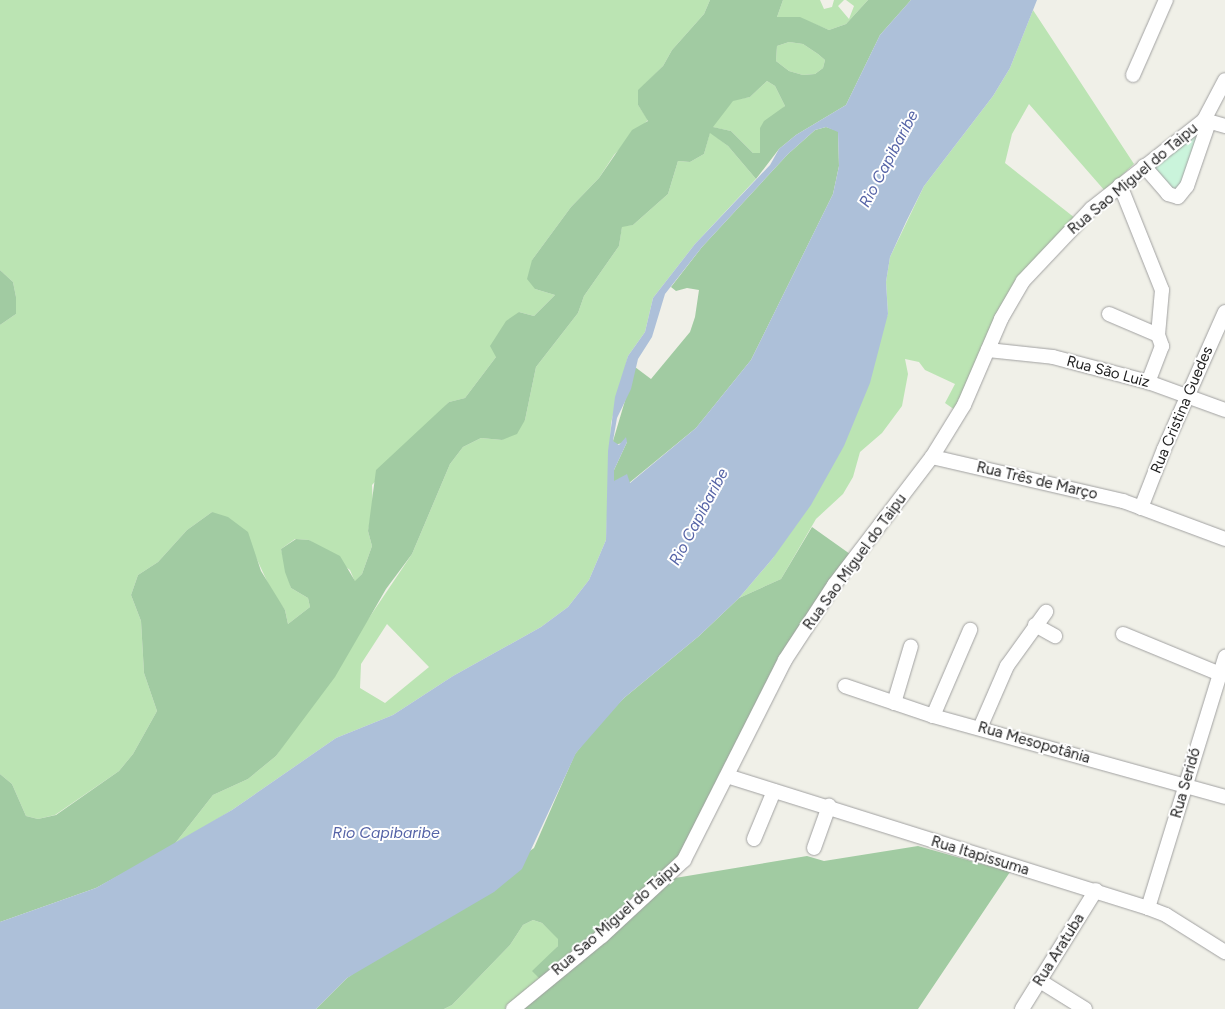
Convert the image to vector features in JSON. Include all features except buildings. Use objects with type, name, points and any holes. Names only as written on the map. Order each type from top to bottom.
[{"type":"street","points":[[1133,75],[1166,0]]},
{"type":"street","points":[[1144,166],[1168,194],[1178,197],[1187,186],[1207,121],[1225,80]]},
{"type":"street","points":[[1207,121],[1225,126]]},
{"type":"street","name":"Rua Sao Miguel do Taipu","points":[[513,1009],[676,871],[699,834],[790,653],[834,585],[932,457],[964,405],[1001,319],[1034,266],[1120,185],[1207,121]]},
{"type":"street","points":[[1120,185],[1162,290],[1158,335],[1162,346],[1148,382]]},
{"type":"street","name":"Rua Cristina Guedes","points":[[1142,508],[1225,312]]},
{"type":"street","points":[[1109,314],[1158,335]]},
{"type":"street","name":"Rua São Luiz","points":[[988,350],[1053,357],[1148,382],[1225,410]]},
{"type":"street","name":"Rua Três de Março","points":[[932,457],[1123,501],[1142,508]]},
{"type":"street","points":[[1142,508],[1225,539]]},
{"type":"street","points":[[980,728],[1007,666],[1046,612]]},
{"type":"street","points":[[1035,625],[1056,636]]},
{"type":"street","points":[[933,716],[970,630]]},
{"type":"street","points":[[1123,634],[1220,674]]},
{"type":"street","points":[[894,703],[911,646]]},
{"type":"street","name":"Rua Seridó","points":[[1148,908],[1225,657]]},
{"type":"street","name":"Rua Mesopotânia","points":[[845,686],[933,716],[1225,796]]},
{"type":"street","name":"Rua Itapissuma","points":[[727,776],[829,806],[933,843],[1096,890],[1148,908],[1166,916],[1225,952]]},
{"type":"street","points":[[754,839],[774,791]]},
{"type":"street","points":[[814,848],[829,806]]},
{"type":"street","name":"Rua Aratuba","points":[[1022,1009],[1096,890]]},
{"type":"street","points":[[1040,981],[1086,1009]]},
{"type":"green space","points":[[0,0],[710,0],[704,14],[672,50],[663,66],[639,90],[638,105],[648,120],[614,155],[599,178],[571,207],[532,260],[535,289],[555,295],[534,316],[519,312],[496,357],[465,398],[449,402],[372,485],[373,507],[368,531],[372,546],[362,574],[355,582],[350,570],[309,540],[295,539],[281,549],[291,588],[308,598],[310,607],[288,624],[285,610],[272,592],[254,553],[212,512],[187,530],[158,562],[138,575],[131,595],[141,621],[144,673],[157,711],[133,754],[119,771],[55,815],[38,819],[26,816],[12,784],[0,774],[0,325],[16,314],[16,297],[13,282],[0,270]]},
{"type":"green space","points":[[710,0],[783,0],[777,17],[800,17],[829,30],[846,24],[868,0],[911,0],[880,35],[846,105],[796,135],[779,149],[756,179],[728,146],[710,133],[704,154],[690,162],[678,161],[668,194],[633,225],[622,227],[619,246],[584,296],[578,313],[536,367],[525,420],[517,434],[502,440],[481,438],[463,447],[450,464],[412,554],[386,589],[335,677],[276,756],[248,779],[213,795],[173,846],[96,888],[0,922],[0,774],[12,784],[26,816],[38,819],[56,815],[119,771],[133,754],[157,711],[144,673],[141,621],[131,595],[138,575],[158,562],[187,530],[212,512],[228,517],[248,532],[261,571],[285,610],[288,624],[310,607],[308,598],[291,588],[285,572],[281,549],[296,539],[309,540],[340,556],[355,581],[362,574],[372,546],[368,531],[376,470],[449,402],[465,398],[496,357],[490,346],[506,321],[519,312],[534,316],[555,295],[535,289],[527,279],[532,260],[571,207],[599,178],[632,130],[648,121],[638,105],[638,90],[663,66],[672,50],[704,14]],"holes":[[[789,42],[803,44],[818,54],[825,60],[823,68],[815,74],[803,75],[789,71],[776,61],[777,46]],[[767,81],[775,86],[785,106],[764,121],[760,128],[760,153],[753,153],[731,131],[713,127],[733,101],[750,97]]]},
{"type":"green space","points":[[783,0],[820,0],[824,9],[832,7],[834,0],[844,0],[838,6],[849,19],[854,6],[846,0],[868,0],[846,24],[829,30],[800,18],[777,17]]},
{"type":"green space","points":[[1033,10],[1134,164],[1105,191],[1029,104],[1012,134],[1005,163],[1075,218],[1015,282],[996,316],[955,410],[945,403],[955,384],[925,370],[919,362],[905,359],[908,374],[902,406],[882,433],[860,452],[853,477],[843,494],[816,519],[781,579],[739,598],[773,558],[888,314],[886,282],[890,257],[924,186],[993,96],[1010,68]]},
{"type":"green space","points":[[789,42],[803,44],[818,54],[825,60],[823,68],[815,74],[803,75],[789,71],[776,61],[777,46]]},
{"type":"green space","points":[[767,81],[775,86],[785,106],[777,114],[760,153],[753,153],[731,131],[712,127],[733,100],[750,97]]},
{"type":"green space","points":[[1203,125],[1179,188],[1172,190],[1154,171],[1154,162]]},
{"type":"green space","points":[[826,127],[838,131],[839,166],[833,194],[751,360],[696,428],[629,483],[614,481],[614,470],[627,442],[614,445],[613,441],[635,367],[651,379],[690,332],[695,317],[699,290],[687,288],[676,291],[671,287],[702,247],[788,154],[815,130]]},
{"type":"green space","points":[[710,132],[728,146],[756,179],[695,244],[653,298],[645,332],[628,356],[611,423],[606,540],[589,580],[568,607],[541,627],[453,676],[393,715],[336,738],[232,810],[173,846],[213,795],[248,779],[276,756],[412,554],[450,464],[463,447],[481,438],[502,440],[525,420],[536,367],[578,313],[584,296],[619,246],[622,226],[633,225],[668,194],[678,161],[690,162],[704,154]],"holes":[[[387,624],[429,667],[385,703],[360,688],[361,664]]]},
{"type":"green space","points":[[0,270],[13,282],[16,297],[16,314],[0,325]]},
{"type":"green space","points":[[812,527],[850,554],[787,644],[685,851],[661,875],[630,900],[594,939],[541,980],[532,971],[558,946],[558,939],[542,923],[533,920],[523,925],[510,945],[452,1005],[444,1009],[316,1009],[347,978],[534,848],[575,754],[599,724],[624,698],[699,636],[739,598],[781,579]]},
{"type":"green space","points":[[918,846],[1010,872],[918,1009],[516,1009],[669,879],[807,856],[824,861]]},
{"type":"green space","points":[[533,920],[542,923],[558,938],[558,946],[550,955],[541,980],[507,1009],[444,1009],[452,1005],[510,945],[523,925]]},
{"type":"water","name":"Rio Capibaribe","points":[[911,0],[1037,0],[1010,68],[993,96],[924,186],[890,257],[886,282],[888,314],[870,383],[844,446],[811,505],[773,558],[739,598],[699,636],[624,698],[576,753],[522,869],[494,892],[347,978],[316,1009],[0,1009],[0,922],[96,888],[232,810],[336,738],[393,715],[453,676],[541,627],[568,607],[589,580],[606,540],[608,451],[615,397],[628,356],[645,332],[653,298],[695,244],[770,165],[779,149],[796,135],[846,105],[880,35]],"holes":[[[826,127],[838,132],[839,166],[833,194],[751,360],[696,428],[630,483],[627,474],[614,481],[614,470],[627,442],[626,437],[619,445],[613,441],[617,418],[631,389],[638,359],[652,337],[665,294],[702,247],[788,154],[815,130]]]}]
